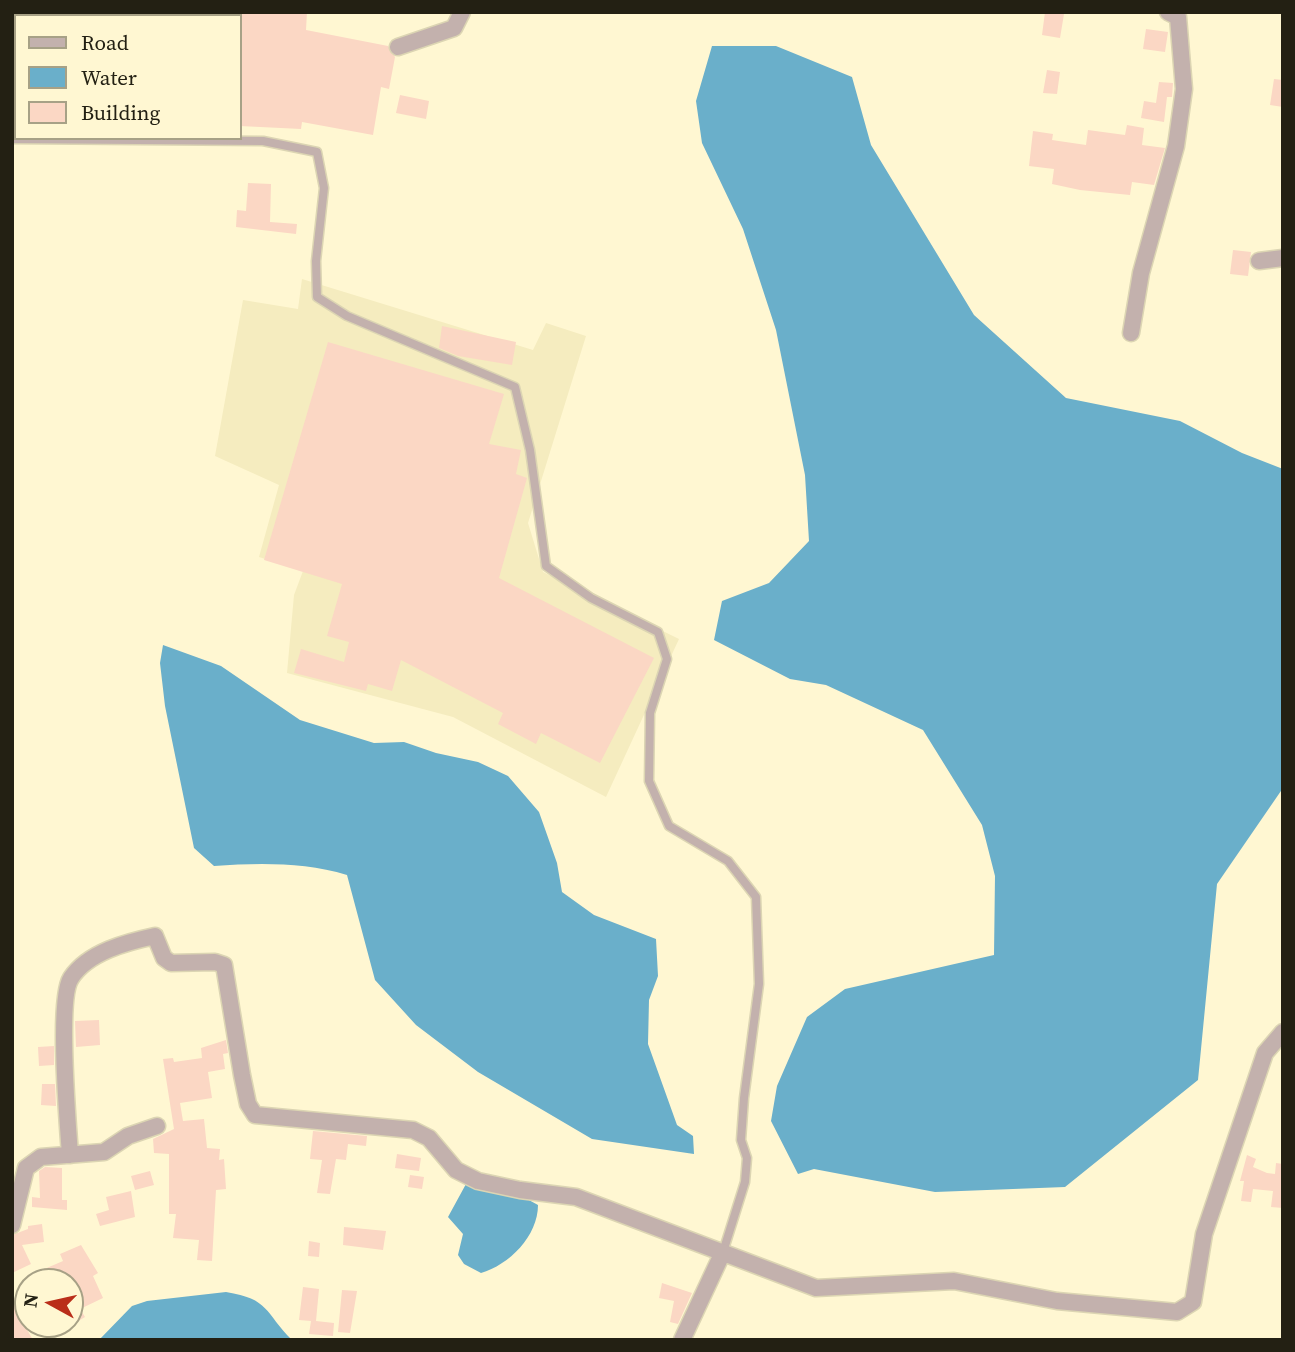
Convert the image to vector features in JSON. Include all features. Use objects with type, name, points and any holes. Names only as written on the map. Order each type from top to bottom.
[{"type":"street","points":[[398,47],[454,28],[462,12]]},
{"type":"street","points":[[1131,332],[1141,273],[1178,135],[1184,89],[1175,14]]},
{"type":"street","points":[[1259,261],[1283,258]]},
{"type":"street","points":[[70,1155],[65,1010],[70,979],[96,956],[132,941],[155,936],[164,958],[171,963],[215,962],[224,965],[242,1075],[248,1104],[255,1115],[413,1130],[429,1138],[456,1170],[478,1181],[520,1190],[576,1197],[816,1288],[954,1281],[1057,1301],[1177,1312],[1193,1302],[1204,1234],[1265,1053],[1283,1032]]},
{"type":"street","points":[[12,1225],[26,1168],[41,1157],[104,1152],[128,1136],[157,1126]]},
{"type":"street","points":[[682,1340],[723,1251]]},
{"type":"lane","points":[[138,140],[263,141],[317,152],[324,188],[316,261],[317,297],[347,316],[515,387],[530,450],[546,566],[591,598],[658,632],[667,659],[650,713],[649,780],[669,826],[728,861],[756,897],[759,984],[741,1140],[747,1158],[745,1182],[723,1251]]},
{"type":"shaded area","points":[[302,279],[533,350],[546,323],[586,336],[528,523],[543,572],[679,639],[606,797],[453,717],[287,673],[294,595],[303,571],[259,557],[279,485],[215,456],[243,300],[298,309]]},
{"type":"water","points":[[712,46],[776,46],[852,77],[871,145],[974,315],[1066,398],[1180,421],[1242,453],[1283,469],[1283,788],[1217,884],[1198,1080],[1065,1187],[935,1192],[814,1169],[798,1174],[771,1121],[777,1086],[807,1017],[845,989],[994,955],[995,876],[982,825],[923,730],[826,685],[790,679],[714,640],[722,601],[769,583],[809,541],[805,475],[776,330],[743,229],[702,143],[696,101]]},
{"type":"water","points":[[163,645],[221,666],[300,720],[374,743],[404,742],[436,753],[478,762],[508,776],[539,812],[557,863],[562,892],[594,915],[656,939],[658,976],[649,1000],[648,1044],[677,1125],[693,1136],[694,1154],[592,1139],[478,1072],[416,1025],[375,980],[347,875],[281,864],[214,866],[194,848],[165,706],[160,663]]},
{"type":"water","points":[[466,1184],[527,1199],[538,1205],[533,1228],[520,1248],[502,1263],[481,1273],[464,1264],[458,1255],[463,1234],[448,1217]]},
{"type":"water","points":[[226,1292],[259,1303],[292,1340],[99,1340],[132,1306],[147,1301]]},
{"type":"building","points":[[307,12],[306,30],[388,46],[395,57],[389,89],[381,87],[373,135],[302,122],[301,129],[242,126],[240,14]]},
{"type":"building","points":[[1045,12],[1064,14],[1060,38],[1042,35]]},
{"type":"building","points":[[1146,29],[1168,32],[1165,52],[1143,49]]},
{"type":"building","points":[[1047,70],[1060,72],[1057,94],[1043,93]]},
{"type":"building","points":[[1274,79],[1283,80],[1283,107],[1270,105]]},
{"type":"building","points":[[1159,82],[1173,83],[1172,97],[1167,97],[1164,122],[1141,118],[1144,101],[1156,103]]},
{"type":"building","points":[[400,95],[429,101],[426,119],[396,113]]},
{"type":"building","points":[[1127,125],[1144,128],[1142,145],[1165,148],[1154,185],[1132,182],[1130,195],[1080,190],[1052,184],[1054,169],[1029,166],[1033,131],[1053,134],[1052,140],[1086,145],[1088,130],[1125,135]]},
{"type":"building","points":[[248,183],[271,184],[270,222],[297,224],[296,234],[236,227],[237,210],[246,211]]},
{"type":"building","points":[[1233,250],[1251,252],[1248,276],[1230,274]]},
{"type":"building","points":[[442,326],[516,342],[512,365],[458,356],[439,348]]},
{"type":"building","points":[[328,342],[504,394],[489,444],[521,450],[516,474],[527,478],[499,578],[654,658],[600,763],[541,733],[536,744],[498,724],[503,713],[401,660],[392,691],[368,684],[366,691],[294,673],[301,649],[344,662],[349,642],[327,636],[342,584],[264,560]]},
{"type":"building","points":[[99,1020],[100,1045],[76,1047],[75,1021]]},
{"type":"building","points":[[226,1040],[228,1053],[223,1054],[225,1069],[208,1072],[212,1098],[180,1103],[183,1121],[204,1119],[207,1148],[220,1149],[219,1160],[224,1159],[226,1189],[216,1190],[212,1261],[197,1260],[199,1240],[173,1238],[176,1214],[169,1214],[169,1154],[154,1153],[153,1139],[174,1129],[163,1059],[173,1058],[174,1062],[202,1058],[201,1048]]},
{"type":"building","points":[[54,1046],[54,1065],[39,1066],[38,1047]]},
{"type":"building","points":[[42,1084],[55,1084],[56,1106],[41,1105]]},
{"type":"building","points":[[313,1131],[367,1136],[366,1146],[348,1144],[346,1160],[336,1159],[330,1194],[317,1193],[322,1160],[310,1159]]},
{"type":"building","points":[[397,1154],[421,1158],[419,1171],[395,1168]]},
{"type":"building","points":[[1247,1155],[1256,1159],[1253,1167],[1267,1173],[1275,1174],[1276,1163],[1283,1164],[1283,1208],[1271,1207],[1273,1191],[1253,1189],[1251,1202],[1241,1201],[1244,1181],[1240,1181]]},
{"type":"building","points":[[45,1167],[62,1168],[62,1200],[67,1200],[67,1210],[32,1207],[32,1197],[40,1198],[39,1171]]},
{"type":"building","points":[[150,1171],[154,1185],[135,1190],[131,1176]]},
{"type":"building","points":[[410,1175],[424,1177],[422,1189],[408,1187]]},
{"type":"building","points":[[131,1191],[135,1217],[100,1226],[96,1214],[109,1210],[106,1197]]},
{"type":"building","points":[[42,1224],[44,1242],[22,1245],[31,1264],[14,1268],[12,1273],[12,1235],[28,1229],[28,1226]]},
{"type":"building","points":[[344,1227],[386,1231],[383,1250],[343,1245]]},
{"type":"building","points":[[309,1241],[320,1243],[319,1257],[308,1256]]},
{"type":"building","points":[[81,1245],[98,1273],[93,1276],[103,1298],[84,1307],[84,1268],[47,1268],[63,1261],[60,1254]]},
{"type":"building","points":[[662,1283],[692,1293],[678,1324],[670,1322],[674,1301],[659,1298]]},
{"type":"building","points":[[303,1287],[319,1289],[316,1321],[334,1323],[333,1336],[309,1334],[311,1321],[299,1320]]},
{"type":"building","points":[[342,1290],[357,1291],[350,1333],[338,1332]]},
{"type":"building","points":[[13,1295],[14,1338],[33,1340],[12,1340]]}]
